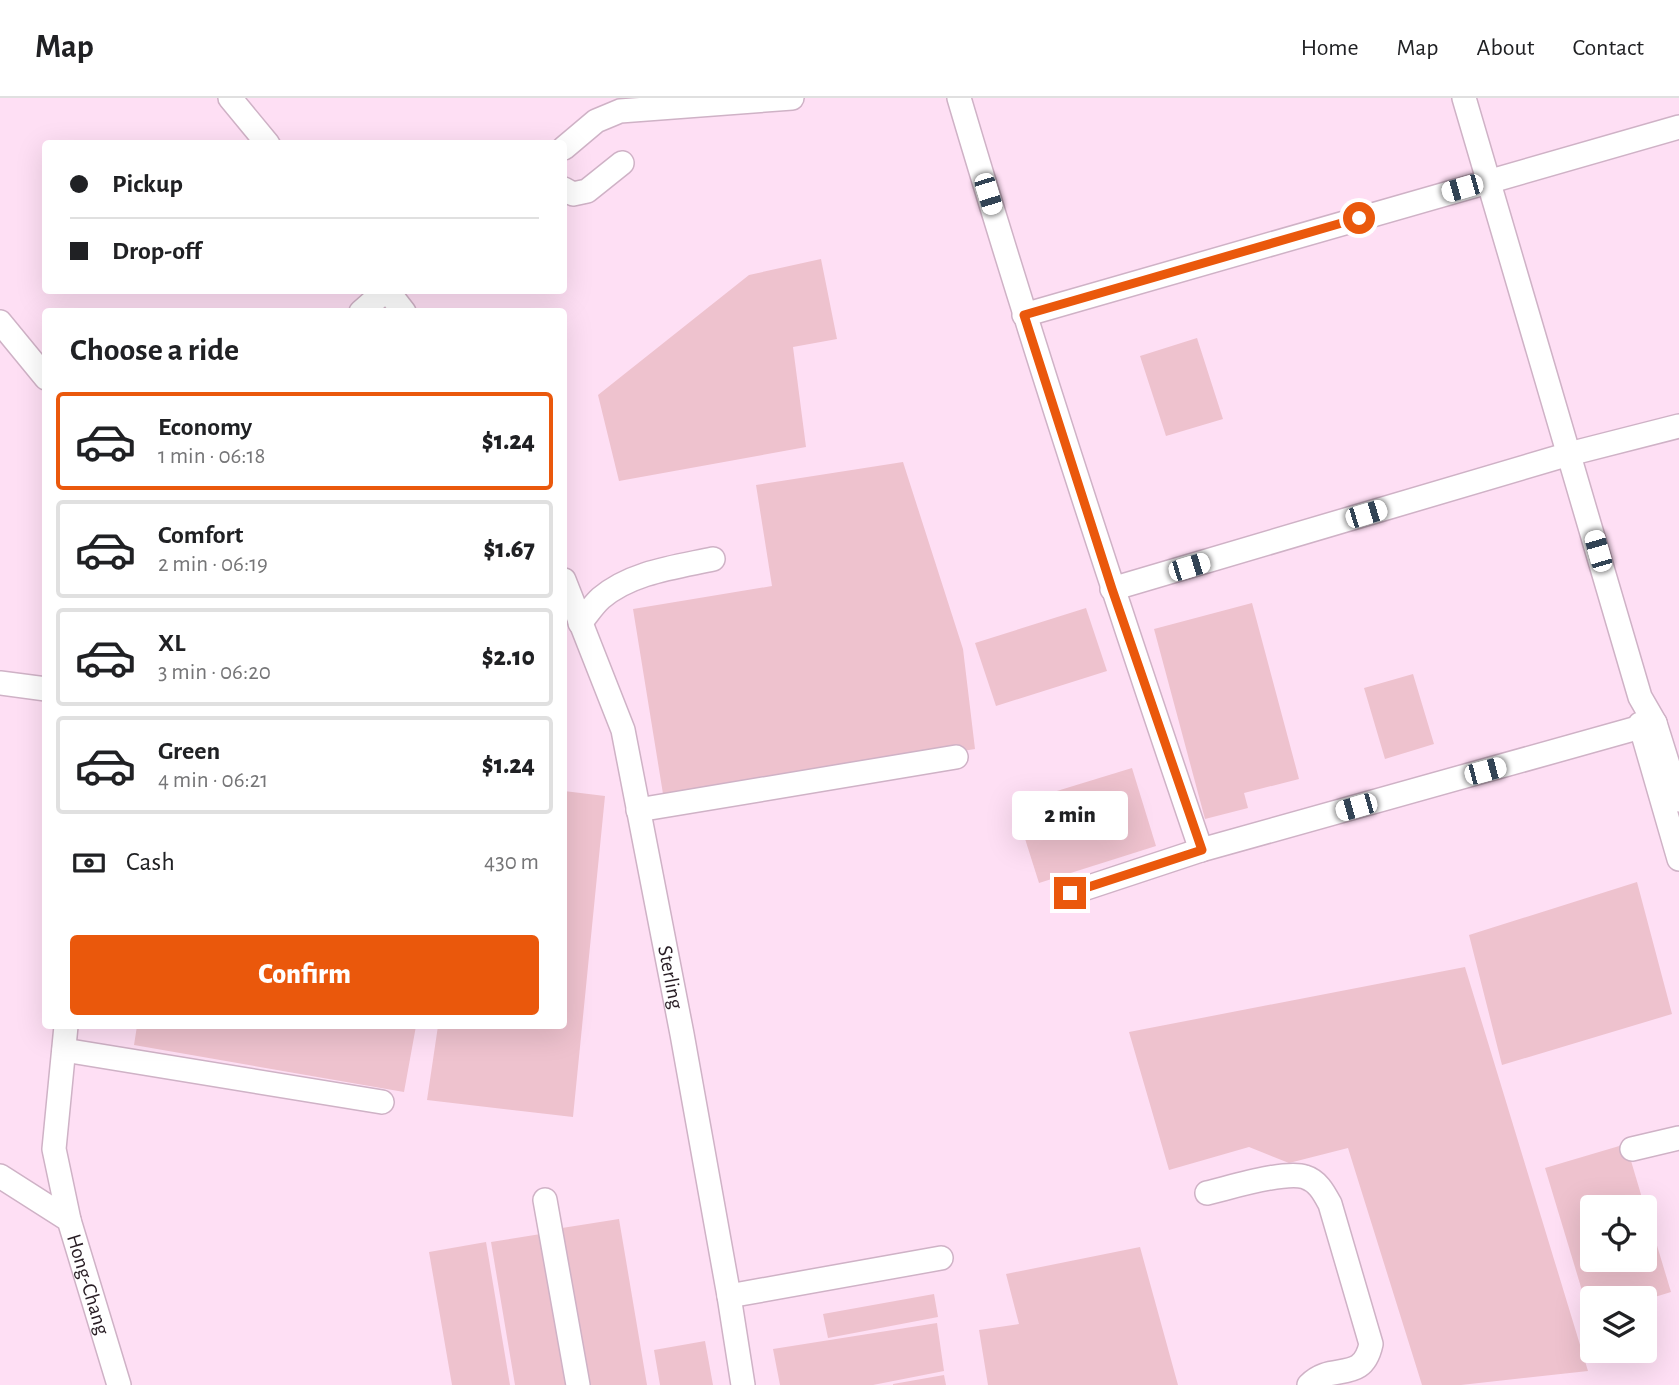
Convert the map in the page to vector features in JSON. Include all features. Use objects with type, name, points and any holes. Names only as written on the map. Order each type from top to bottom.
[{"type":"street","points":[[230,98],[265,140]]},
{"type":"street","points":[[567,145],[607,115],[655,103],[792,98]]},
{"type":"street","points":[[959,98],[1024,315],[1112,589],[1202,850]]},
{"type":"street","points":[[1464,98],[1640,697],[1679,859]]},
{"type":"street","points":[[1024,315],[1679,127]]},
{"type":"street","points":[[567,191],[573,194],[587,191],[622,163]]},
{"type":"street","points":[[366,308],[382,294]]},
{"type":"street","points":[[390,294],[401,308]]},
{"type":"street","points":[[0,322],[42,373]]},
{"type":"street","points":[[1112,589],[1569,454],[1679,426]]},
{"type":"street","points":[[580,623],[599,599],[631,580],[713,559]]},
{"type":"street","name":"Sterling","points":[[567,588],[623,730],[682,1034],[743,1385]]},
{"type":"street","points":[[0,683],[42,688]]},
{"type":"street","points":[[1070,893],[1202,850],[1647,726]]},
{"type":"street","points":[[1647,726],[1679,800]]},
{"type":"street","points":[[638,810],[956,757]]},
{"type":"street","points":[[66,1029],[54,1149],[69,1220]]},
{"type":"street","points":[[64,1050],[382,1102]]},
{"type":"street","points":[[1632,1149],[1679,1138]]},
{"type":"street","points":[[1207,1193],[1292,1174],[1307,1177],[1320,1187],[1330,1205],[1371,1345],[1368,1359],[1361,1368],[1317,1377],[1309,1385]]},
{"type":"street","name":"Hong-Chang","points":[[0,1176],[69,1220],[119,1385]]},
{"type":"street","points":[[545,1200],[578,1385]]},
{"type":"street","points":[[729,1296],[941,1258]]},
{"type":"building","points":[[821,259],[837,339],[793,347],[806,447],[619,481],[598,395],[749,275]]},
{"type":"building","points":[[1197,338],[1223,419],[1166,436],[1140,356]]},
{"type":"building","points":[[903,462],[963,649],[975,749],[664,800],[633,609],[772,586],[756,485]]},
{"type":"building","points":[[1252,603],[1299,779],[1244,793],[1248,808],[1205,819],[1154,629]]},
{"type":"building","points":[[1086,608],[1107,671],[996,706],[975,643]]},
{"type":"building","points":[[1413,674],[1434,744],[1385,759],[1364,688]]},
{"type":"building","points":[[1132,768],[1156,846],[1039,883],[1014,804]]},
{"type":"building","points":[[567,791],[605,796],[573,1117],[427,1100],[438,1029],[567,1029]]},
{"type":"building","points":[[1637,882],[1672,1014],[1502,1065],[1469,935]]},
{"type":"building","points":[[1465,967],[1580,1345],[1580,1363],[1586,1363],[1588,1371],[1461,1385],[1422,1385],[1348,1148],[1289,1163],[1249,1147],[1169,1170],[1129,1032]]},
{"type":"building","points":[[137,1029],[415,1029],[404,1092],[134,1045]]},
{"type":"building","points":[[1626,1144],[1641,1195],[1580,1195],[1580,1272],[1657,1272],[1657,1246],[1671,1292],[1657,1296],[1657,1286],[1581,1286],[1545,1168]]},
{"type":"building","points":[[619,1219],[647,1385],[588,1385],[562,1228]]},
{"type":"building","points":[[547,1233],[573,1385],[515,1385],[491,1242]]},
{"type":"building","points":[[486,1242],[510,1385],[452,1385],[429,1252]]},
{"type":"building","points":[[1140,1247],[1178,1385],[988,1385],[979,1330],[1019,1324],[1006,1274]]},
{"type":"building","points":[[934,1294],[938,1317],[828,1338],[823,1314]]},
{"type":"building","points":[[937,1323],[944,1371],[873,1385],[780,1385],[773,1349]]},
{"type":"building","points":[[705,1341],[713,1385],[660,1385],[654,1350]]},
{"type":"building","points":[[944,1375],[946,1385],[893,1385],[893,1384]]},
{"type":"route","points":[[1070,893],[1202,850],[1112,589],[1024,315],[1359,218]]}]
